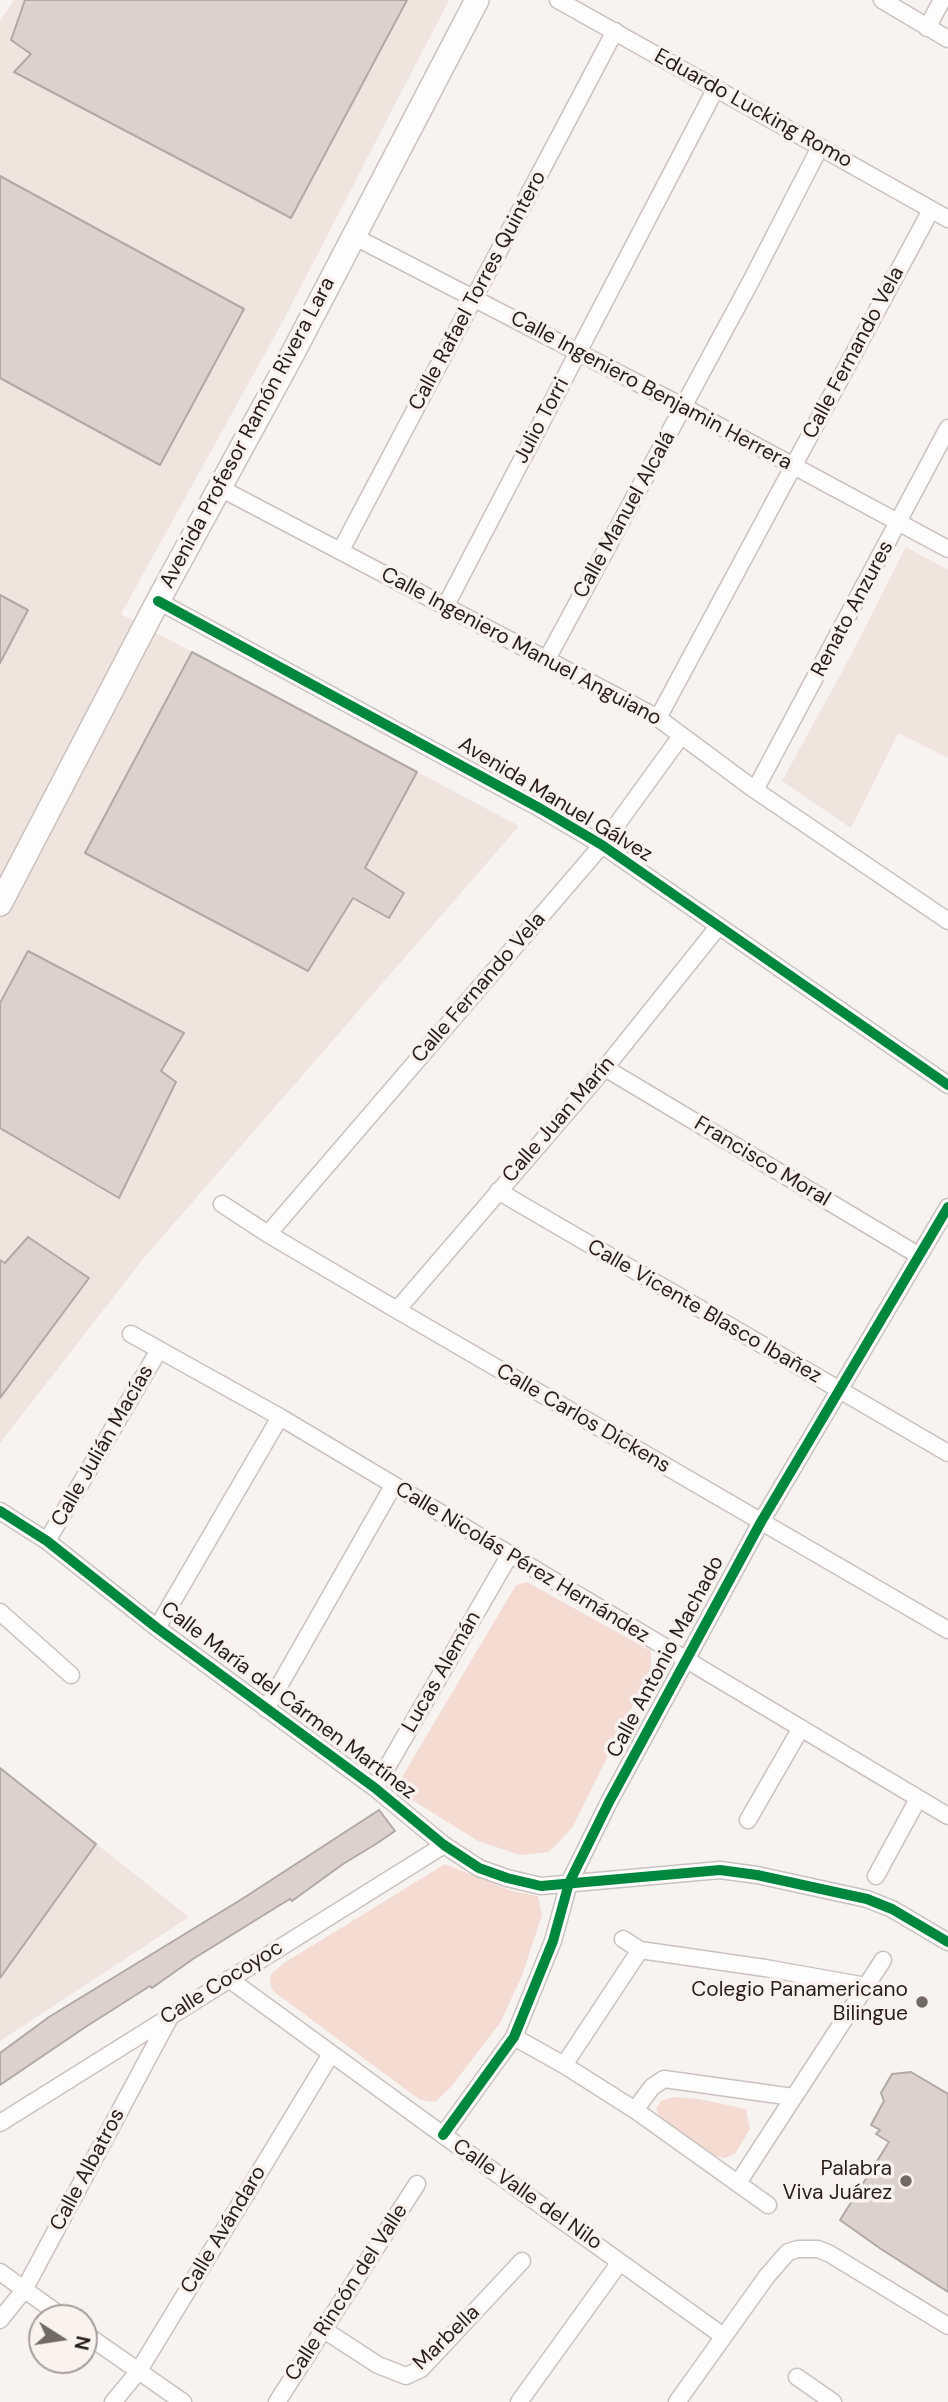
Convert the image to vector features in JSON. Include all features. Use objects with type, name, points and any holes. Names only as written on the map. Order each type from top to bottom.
[{"type":"main road","name":"Avenida Profesor Ramón Rivera Lara","points":[[0,904],[478,0]]},
{"type":"street","name":"Eduardo Lucking Romo","points":[[558,0],[948,219]]},
{"type":"street","points":[[882,0],[948,39]]},
{"type":"street","points":[[927,28],[942,0]]},
{"type":"street","name":"Calle Rafael Torres Quintero","points":[[341,550],[615,32]]},
{"type":"street","name":"Julio Torri","points":[[446,605],[716,88]]},
{"type":"street","name":"Calle Manuel Alcalá","points":[[547,659],[684,407],[820,147]]},
{"type":"street","name":"Calle Fernando Vela","points":[[657,718],[931,210]]},
{"type":"street","name":"Calle Ingeniero Benjamin Herrera","points":[[353,236],[684,407],[948,549]]},
{"type":"street","name":"Renato Anzures","points":[[755,790],[948,428]]},
{"type":"street","name":"Calle Ingeniero Manuel Anguiano","points":[[220,488],[657,718],[755,790],[948,921]]},
{"type":"street","name":"Avenida Manuel Gálvez","points":[[158,601],[541,808],[602,845],[948,1085]]},
{"type":"street","name":"Calle Fernando Vela","points":[[268,1234],[602,845],[681,736]]},
{"type":"street","name":"Calle Juan Marín","points":[[397,1310],[605,1068],[719,927]]},
{"type":"street","name":"Francisco Moral","points":[[605,1068],[918,1255]]},
{"type":"street","name":"Calle Vicente Blasco Ibañez","points":[[498,1191],[948,1453]]},
{"type":"street","name":"Calle Carlos Dickens","points":[[222,1203],[268,1234],[397,1310],[948,1630]]},
{"type":"street","name":"Calle Antonio Machado","points":[[443,2135],[514,2037],[553,1941],[569,1883],[609,1802],[761,1522],[948,1206]]},
{"type":"street","name":"Calle Nicolás Pérez Hernández","points":[[131,1334],[280,1417],[948,1816]]},
{"type":"street","name":"Calle Julián Macías","points":[[47,1541],[159,1350]]},
{"type":"street","points":[[157,1628],[280,1417]]},
{"type":"street","points":[[266,1709],[393,1486]]},
{"type":"street","name":"Calle María del Cármen Martínez","points":[[0,1511],[47,1541],[157,1628],[375,1788],[444,1845],[479,1868],[541,1886],[720,1870],[757,1875],[867,1899],[892,1909],[948,1942]]},
{"type":"street","name":"Lucas Alemán","points":[[375,1788],[509,1556]]},
{"type":"street","points":[[0,1612],[71,1675]]},
{"type":"street","points":[[748,1820],[801,1728]]},
{"type":"street","points":[[877,1876],[918,1799]]},
{"type":"street","name":"Calle Cocoyoc","points":[[0,2123],[444,1845]]},
{"type":"street","points":[[623,1939],[640,1950],[866,1986]]},
{"type":"street","points":[[564,2065],[640,1950]]},
{"type":"street","points":[[738,2183],[883,1960]]},
{"type":"street","name":"Calle Valle del Nilo","points":[[229,1979],[723,2336]]},
{"type":"street","name":"Calle Albatros","points":[[0,2320],[24,2290],[171,2016]]},
{"type":"street","points":[[514,2037],[635,2110],[768,2205]]},
{"type":"street","name":"Calle Avándaro","points":[[113,2402],[138,2372],[331,2054]]},
{"type":"street","points":[[635,2110],[652,2087],[664,2079],[793,2097]]},
{"type":"street","name":"Calle Rincón del Valle","points":[[277,2402],[417,2185]]},
{"type":"street","points":[[677,2402],[767,2276],[788,2252],[798,2249],[818,2249],[831,2254],[948,2326]]},
{"type":"street","name":"Marbella","points":[[324,2330],[378,2365],[406,2376],[421,2369],[522,2261]]},
{"type":"street","points":[[519,2402],[620,2262]]},
{"type":"street","points":[[0,2272],[44,2304]]},
{"type":"street","points":[[98,2343],[183,2402]]},
{"type":"street","points":[[797,2377],[833,2402]]},
{"type":"shaded area","points":[[14,0],[449,0],[283,321],[121,614],[519,826],[143,1259],[0,1443],[0,21]]},
{"type":"shaded area","points":[[906,547],[948,570],[948,758],[898,733],[851,828],[782,781]]},
{"type":"shaded area","points":[[527,1582],[651,1651],[651,1669],[572,1828],[549,1852],[520,1855],[478,1841],[401,1793],[402,1777],[516,1585]]},
{"type":"shaded area","points":[[0,1768],[189,1917],[0,2041]]},
{"type":"shaded area","points":[[445,1864],[512,1891],[538,1896],[542,1915],[522,1976],[500,2023],[451,2087],[435,2102],[420,2100],[273,1991],[270,1983],[271,1974],[284,1963]]},
{"type":"shaded area","points":[[674,2097],[699,2099],[746,2109],[750,2129],[735,2154],[725,2158],[715,2156],[659,2116],[656,2109],[661,2101]]},
{"type":"building","points":[[25,0],[407,0],[291,218],[14,72],[31,54],[11,40]]},
{"type":"building","points":[[0,176],[244,309],[160,465],[0,378]]},
{"type":"building","points":[[0,595],[28,610],[0,663]]},
{"type":"building","points":[[192,652],[417,772],[365,868],[404,893],[389,918],[353,898],[308,971],[85,853]]},
{"type":"building","points":[[28,951],[184,1033],[161,1071],[176,1082],[119,1198],[0,1128],[0,1003]]},
{"type":"building","points":[[28,1237],[89,1278],[0,1398],[0,1260],[5,1263]]},
{"type":"building","points":[[0,1768],[96,1844],[0,1978]]},
{"type":"building","points":[[379,1810],[395,1831],[292,1901],[290,1899],[193,1959],[152,1988],[150,1986],[0,2085],[0,2053],[49,2017],[242,1899]]},
{"type":"building","name":"Palabra Viva Juárez","points":[[911,2072],[948,2094],[948,2292],[840,2220],[889,2142],[876,2134],[880,2130],[871,2125],[884,2101],[881,2093],[892,2074]]},
{"type":"cycle path","points":[[158,601],[541,809],[602,845],[948,1085]]},
{"type":"cycle path","points":[[443,2135],[514,2037],[553,1941],[569,1883],[609,1802],[761,1522],[948,1207]]},
{"type":"cycle path","points":[[0,1511],[47,1541],[157,1628],[375,1788],[444,1845],[479,1868],[541,1886],[720,1870],[757,1875],[867,1899],[892,1909],[948,1942]]},
{"type":"place","name":"Colegio Panamericano Bilingue","points":[[922,2002]]},
{"type":"place","name":"Palabra Viva Juárez","points":[[906,2181]]}]
